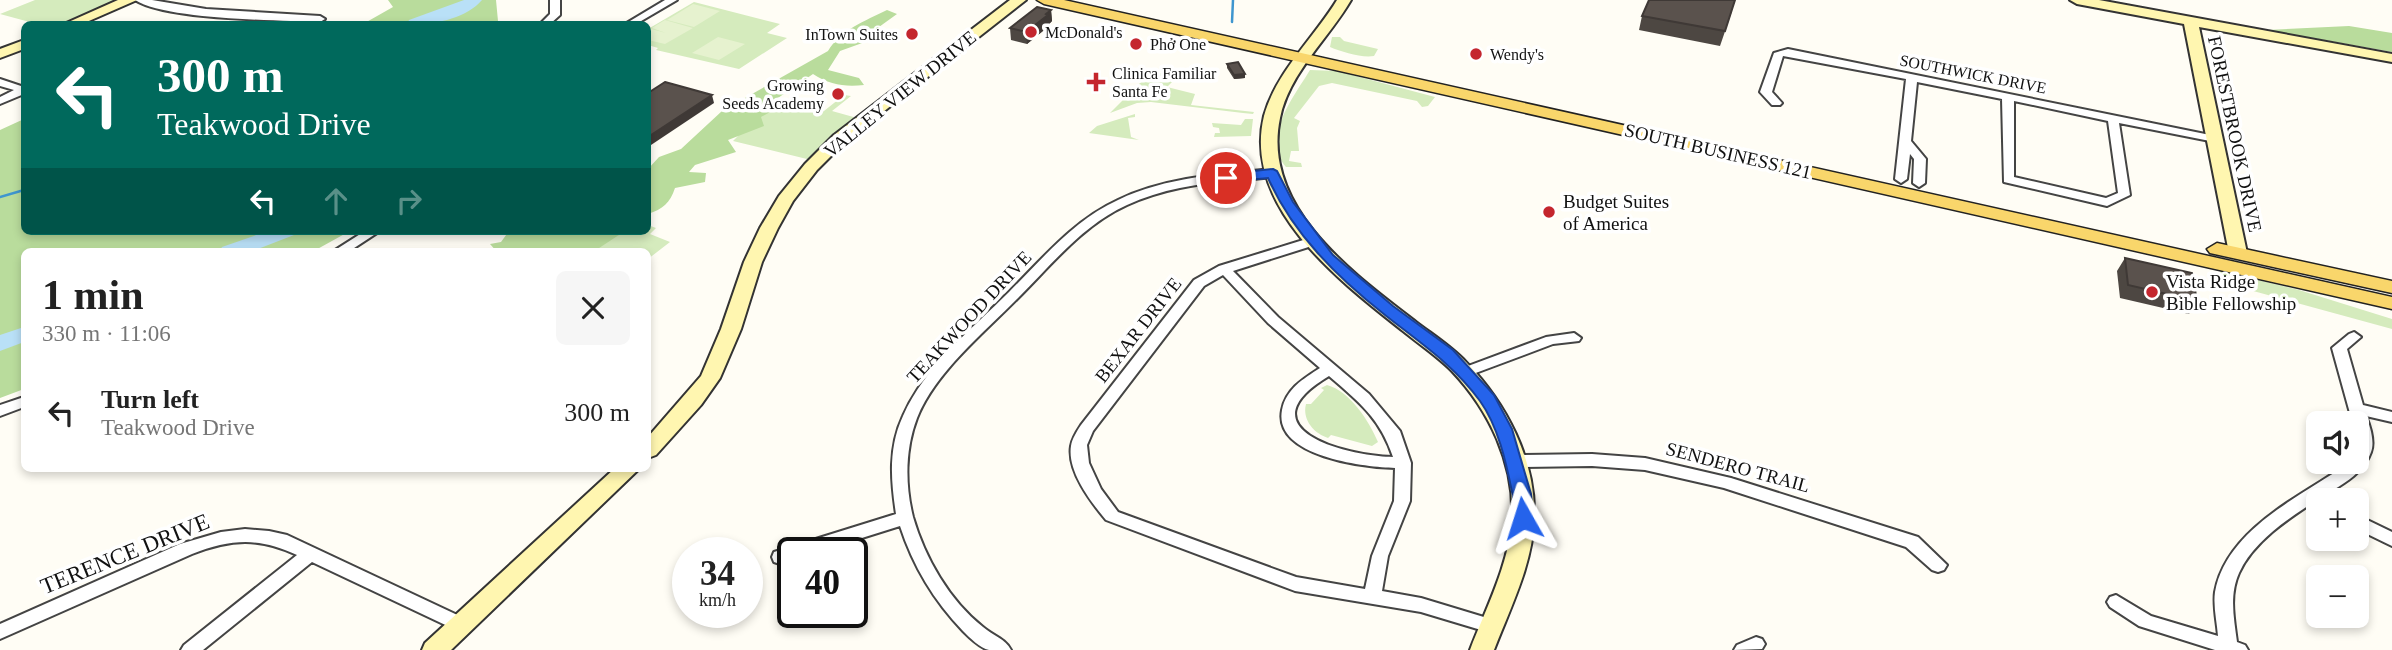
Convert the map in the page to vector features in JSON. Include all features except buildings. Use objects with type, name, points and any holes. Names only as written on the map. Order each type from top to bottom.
[{"type":"main road","name":"SOUTH BUSINESS 121","points":[[1044,0],[1308,53],[1903,184],[2155,250],[2392,303]]},
{"type":"main road","name":"SOUTH BUSINESS 121","points":[[1098,0],[1308,53]]},
{"type":"main road","name":"SOUTH BUSINESS 121","points":[[1903,184],[1963,192],[2237,245],[2308,269],[2392,287]]},
{"type":"main road","points":[[1903,184],[1889,187],[1897,186],[1950,196],[1963,192]]},
{"type":"main road","points":[[2155,250],[2237,245]]},
{"type":"main road","points":[[2285,279],[2392,311]]},
{"type":"street","points":[[78,21],[130,0]]},
{"type":"street","points":[[140,0],[194,10],[320,19]]},
{"type":"street","points":[[548,21],[555,15],[555,0]]},
{"type":"street","points":[[635,21],[672,0]]},
{"type":"street","name":"VALLEY VIEW DRIVE","points":[[651,447],[694,400],[710,378],[731,329],[753,262],[769,228],[785,200],[811,167],[840,138],[1019,0]]},
{"type":"street","points":[[1344,0],[1285,85],[1272,117],[1267,143],[1273,173],[1286,203],[1313,241],[1352,280],[1447,354],[1488,400],[1503,429],[1515,461],[1522,494],[1520,547],[1482,650]]},
{"type":"street","points":[[2077,0],[2392,58]]},
{"type":"street","name":"FORESTBROOK DRIVE","points":[[2191,23],[2237,245]]},
{"type":"street","points":[[0,54],[21,45]]},
{"type":"street","name":"SOUTHWICK DRIVE","points":[[1776,103],[1766,92],[1779,53],[1788,52],[2215,139]]},
{"type":"street","points":[[1903,184],[1904,140],[1912,77]]},
{"type":"street","points":[[0,82],[21,89]]},
{"type":"street","points":[[0,101],[21,91]]},
{"type":"street","points":[[2008,97],[2008,179],[2108,202],[2124,195],[2113,118]]},
{"type":"street","points":[[1903,184],[1920,159],[1904,140]]},
{"type":"street","name":"TEAKWOOD DRIVE","points":[[1002,650],[987,642],[942,598],[922,564],[905,518],[900,445],[908,418],[924,391],[1049,259],[1091,220],[1131,198],[1175,184],[1273,173]]},
{"type":"street","points":[[346,248],[368,235]]},
{"type":"street","name":"BEXAR DRIVE","points":[[1313,241],[1224,270],[1199,283],[1086,429],[1079,447],[1084,470],[1096,497],[1112,516],[1295,584],[1372,597]]},
{"type":"street","points":[[1224,270],[1273,320],[1364,398],[1392,431],[1403,463],[1402,501],[1380,556],[1372,597],[1421,605],[1491,626]]},
{"type":"street","points":[[2354,337],[2339,348],[2357,411]]},
{"type":"street","points":[[1465,372],[1551,340],[1574,338]]},
{"type":"street","points":[[1330,369],[1309,382],[1292,398],[1287,415],[1294,430],[1307,443],[1326,452],[1360,460],[1403,463]]},
{"type":"street","points":[[0,411],[21,403]]},
{"type":"street","points":[[2356,408],[2392,416]]},
{"type":"street","name":"SENDERO TRAIL","points":[[1515,461],[1592,460],[1645,464],[1725,482],[1912,542],[1938,565]]},
{"type":"street","points":[[434,650],[625,472]]},
{"type":"street","points":[[2330,488],[2346,474]]},
{"type":"street","points":[[2116,602],[2145,621],[2233,648],[2224,593],[2233,563],[2253,538],[2306,505]]},
{"type":"street","points":[[844,537],[905,518]]},
{"type":"street","points":[[2369,528],[2392,540]]},
{"type":"street","name":"TERENCE DRIVE","points":[[0,632],[186,549],[239,535],[262,535],[281,540],[462,625]]},
{"type":"street","points":[[190,650],[310,554]]},
{"type":"green space","points":[[35,0],[121,0],[68,21],[26,21],[0,14]]},
{"type":"green space","points":[[388,0],[496,0],[498,21],[368,21],[393,7]]},
{"type":"green space","points":[[694,2],[780,24],[767,33],[787,38],[739,69],[656,50],[658,48],[651,46],[651,27]]},
{"type":"green space","points":[[693,4],[720,11],[694,27],[667,20]]},
{"type":"green space","points":[[887,10],[897,14],[861,40],[865,42],[840,51],[828,70],[859,78],[864,85],[838,84],[813,74],[775,100],[781,106],[761,117],[764,126],[728,140],[736,152],[695,165],[689,172],[706,173],[705,182],[675,188],[665,205],[651,213],[651,166],[659,157],[681,149],[722,111],[828,51],[839,37]]},
{"type":"green space","points":[[665,20],[693,28],[665,44],[651,41],[651,29],[666,33],[652,28]]},
{"type":"green space","points":[[2349,26],[2392,33],[2392,52],[2267,30]]},
{"type":"green space","points":[[718,37],[745,44],[719,60],[692,53]]},
{"type":"green space","points":[[1332,37],[1378,49],[1374,56],[1352,54],[1330,47]]},
{"type":"green space","points":[[1310,70],[1337,71],[1435,97],[1428,106],[1422,107],[1417,101],[1332,83],[1319,86],[1294,118],[1300,121],[1297,128],[1299,151],[1291,151],[1289,161],[1301,163],[1302,167],[1286,167],[1279,156],[1278,130],[1289,104]]},
{"type":"green space","points":[[1152,71],[1177,77],[1167,87],[1195,94],[1191,105],[1254,112],[1151,102],[1137,103],[1110,113]]},
{"type":"green space","points":[[844,95],[851,96],[832,111],[857,118],[811,160],[733,141],[776,98],[824,111]]},
{"type":"green space","points":[[1135,114],[1135,117],[1128,118],[1131,137],[1139,140],[1089,133],[1097,126]]},
{"type":"green space","points":[[1245,119],[1253,119],[1251,136],[1214,137],[1215,133],[1220,133],[1219,128],[1213,127],[1212,123],[1241,125]]},
{"type":"green space","points":[[21,120],[21,235],[343,235],[319,248],[21,248],[21,390],[0,398],[0,130]]},
{"type":"green space","points":[[651,234],[670,242],[651,257],[651,248],[597,248],[615,235]]},
{"type":"green space","points":[[506,235],[619,235],[599,248],[494,248],[490,244],[501,242]]},
{"type":"green space","points":[[2220,271],[2299,290],[2392,319],[2392,329],[2224,283]]},
{"type":"green space","points":[[1327,385],[1351,400],[1364,416],[1378,442],[1372,446],[1331,435],[1328,438],[1313,429],[1307,420],[1306,404],[1311,404],[1324,390],[1321,388]]},
{"type":"waterway","points":[[424,21],[463,8],[474,0]]},
{"type":"waterway","points":[[1232,22],[1233,0]]},
{"type":"waterway","points":[[0,197],[21,191]]},
{"type":"waterway","points":[[241,248],[276,235]]},
{"type":"waterway","points":[[0,343],[21,335]]},
{"type":"place","name":"McDonald's","points":[[1031,32]]},
{"type":"place","name":"InTown Suites","points":[[912,34]]},
{"type":"place","name":"Phở One","points":[[1136,44]]},
{"type":"place","name":"Wendy's","points":[[1476,54]]},
{"type":"place","name":"Clinica Familiar Santa Fe","points":[[1096,82]]},
{"type":"place","name":"Growing Seeds Academy","points":[[838,94]]},
{"type":"place","name":"Budget Suites of America","points":[[1549,212]]},
{"type":"place","name":"Vista Ridge Bible Fellowship","points":[[2152,292]]},
{"type":"route","points":[[1226,178],[1273,173],[1286,203],[1328,258],[1406,324],[1447,354],[1465,372],[1488,400],[1503,429],[1515,461],[1522,494],[1523,518]]}]
